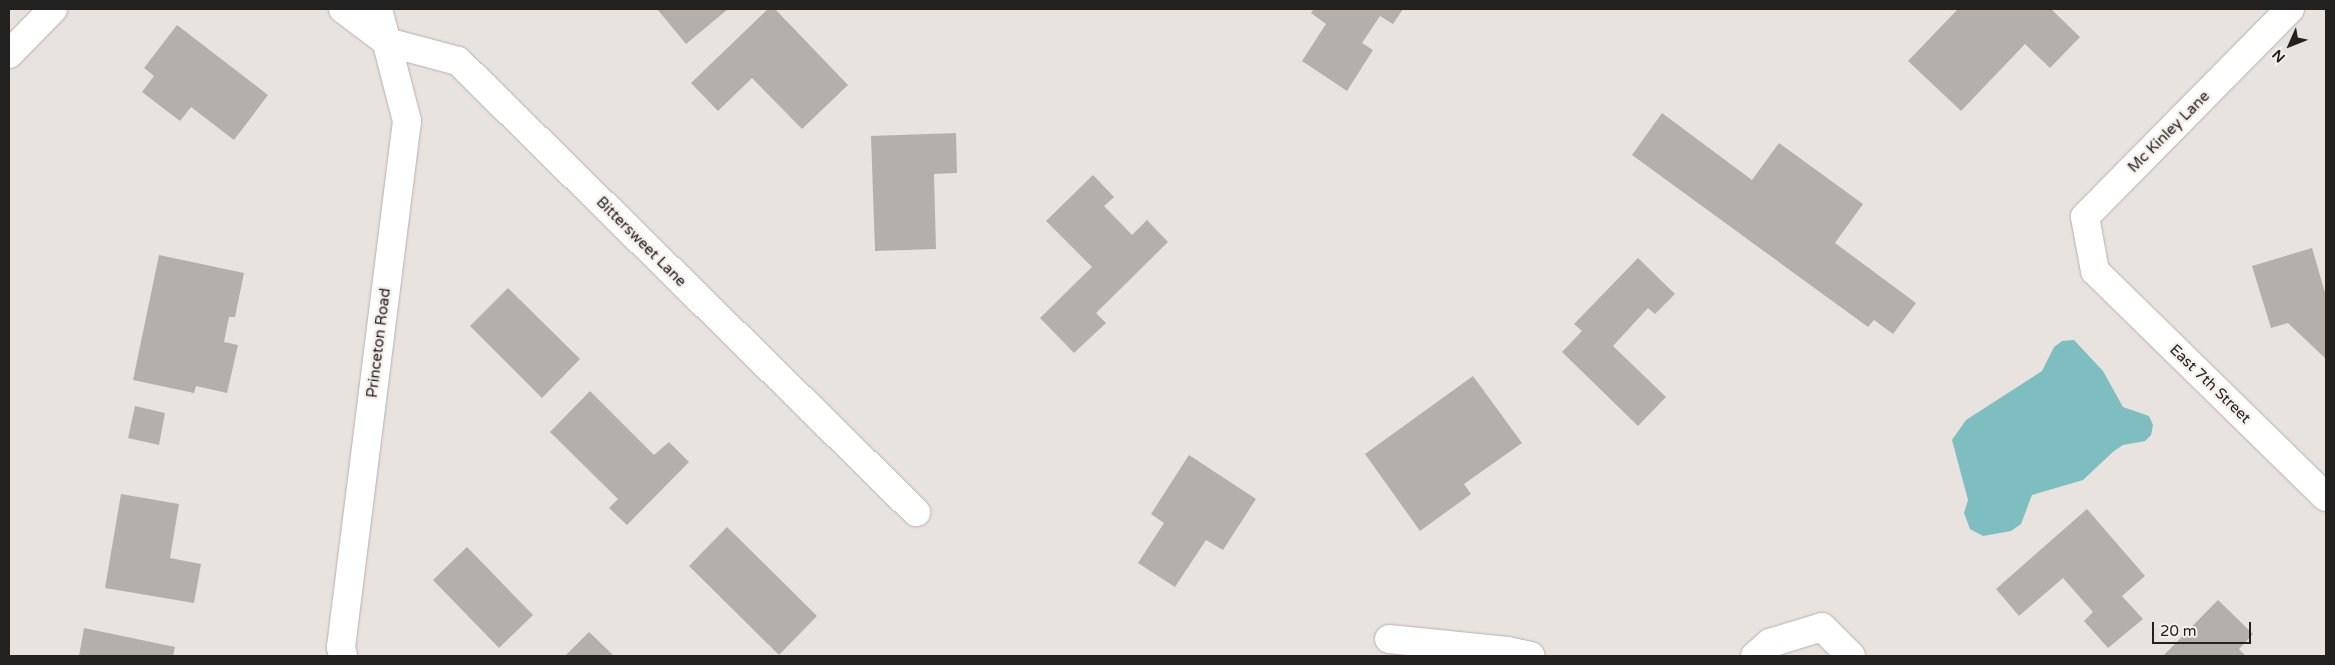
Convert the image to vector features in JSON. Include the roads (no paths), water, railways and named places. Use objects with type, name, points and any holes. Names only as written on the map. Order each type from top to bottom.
[{"type":"street","points":[[9,54],[53,9]]},
{"type":"street","name":"Bittersweet Lane","points":[[343,9],[387,42],[458,61],[916,512]]},
{"type":"street","name":"Princeton Road","points":[[342,652],[407,121],[378,9]]},
{"type":"street","name":"Mc Kinley Lane","points":[[2095,270],[2086,217],[2290,9]]},
{"type":"street","name":"East 7th Street","points":[[2095,270],[2326,497]]},
{"type":"street","points":[[1755,656],[1770,643],[1822,627],[1851,656]]},
{"type":"street","points":[[1390,639],[1507,651],[1530,656]]},
{"type":"water","points":[[2074,340],[2103,371],[2123,407],[2149,416],[2153,425],[2151,435],[2145,441],[2123,445],[2083,480],[2032,495],[2021,524],[2011,531],[1983,536],[1970,529],[1964,513],[1968,500],[1952,440],[1966,420],[2042,371],[2054,347],[2062,341]]}]
